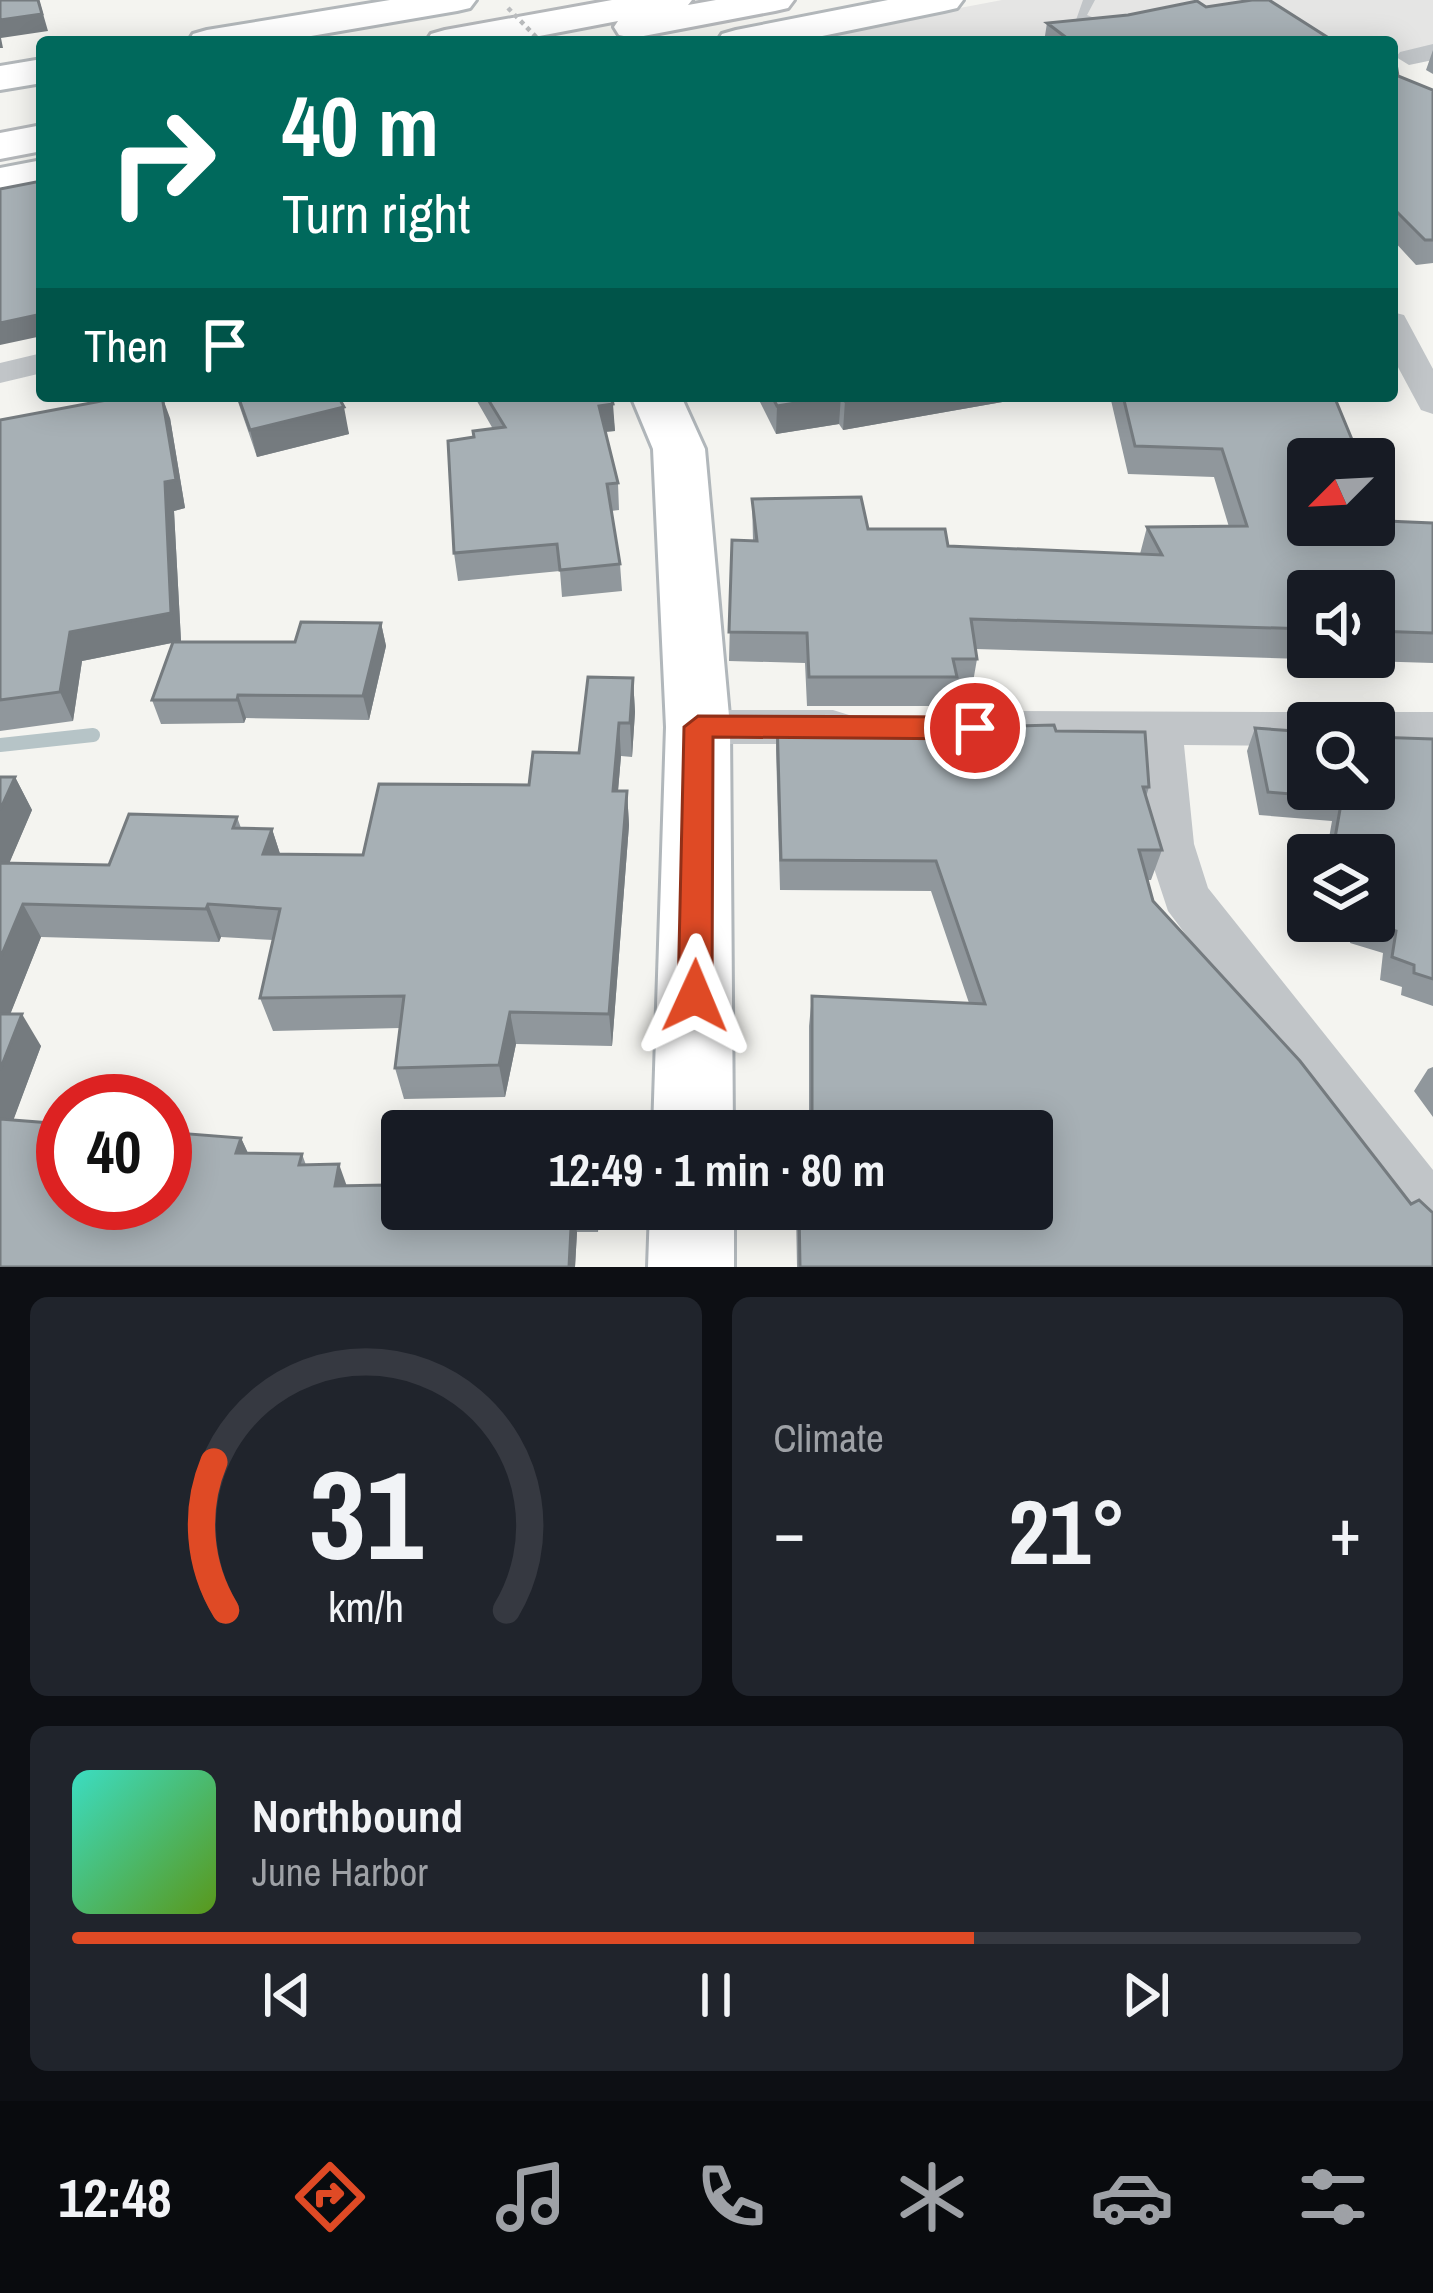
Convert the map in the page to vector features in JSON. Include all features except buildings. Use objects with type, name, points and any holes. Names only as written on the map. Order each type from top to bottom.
[{"type":"main road","points":[[243,36],[457,0]]},
{"type":"main road","points":[[478,36],[673,0]]},
{"type":"main road","points":[[584,36],[775,0]]},
{"type":"main road","points":[[766,36],[944,0]]},
{"type":"main road","points":[[0,78],[36,72]]},
{"type":"main road","points":[[0,124],[36,117]]},
{"type":"main road","points":[[0,146],[36,139]]},
{"type":"main road","points":[[0,182],[36,175]]},
{"type":"street","points":[[1398,334],[1433,403]]},
{"type":"street","points":[[0,373],[36,364]]},
{"type":"street","points":[[659,402],[679,449],[698,727],[693,1110]]},
{"type":"street","points":[[698,727],[883,728]]},
{"type":"street","points":[[952,728],[1287,729]]},
{"type":"street","points":[[1160,729],[1170,844],[1186,897],[1433,1216]]},
{"type":"street","points":[[1395,729],[1433,729]]},
{"type":"street","points":[[691,1267],[692,1230]]},
{"type":"lane","points":[[1089,0],[1080,16],[1104,29],[1119,28]]},
{"type":"path","points":[[508,8],[535,36]]},
{"type":"shaded area","points":[[1002,0],[1433,0],[1433,48],[1398,56],[1398,36],[812,36]]},
{"type":"waterway","points":[[0,745],[93,735]]},
{"type":"route","points":[[695,996],[698,727],[975,728]]}]
